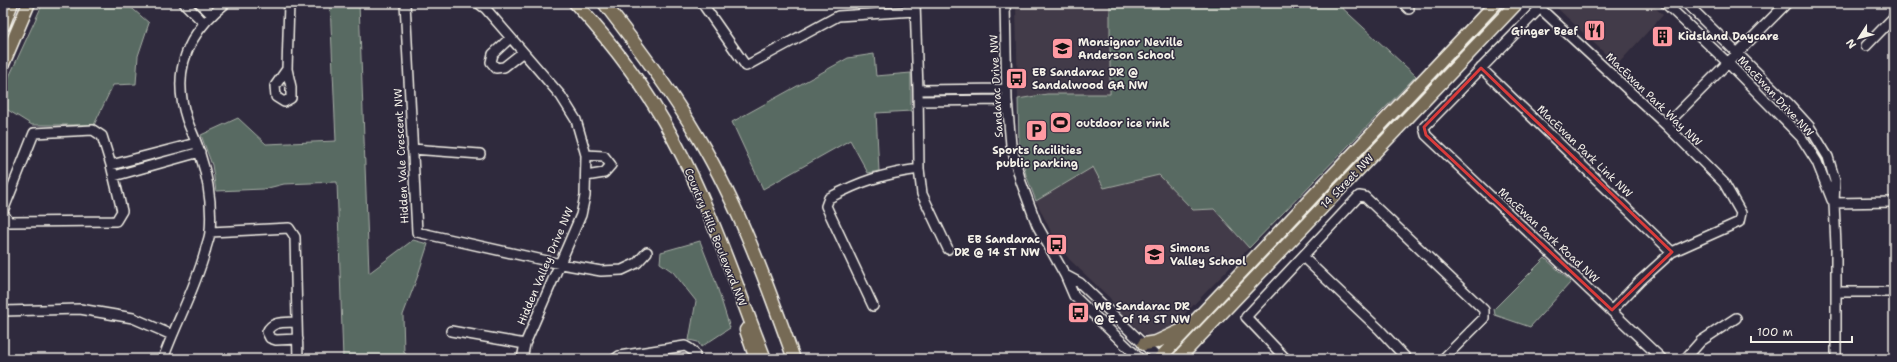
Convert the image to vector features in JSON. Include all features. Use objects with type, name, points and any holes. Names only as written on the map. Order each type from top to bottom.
[{"type":"main road","points":[[3,26],[12,3]]},
{"type":"main road","points":[[3,64],[29,3]]},
{"type":"main road","name":"Country Hills Boulevard NW","points":[[575,3],[600,30],[640,85],[673,137],[706,206],[765,359]]},
{"type":"main road","points":[[604,3],[659,75],[700,140],[733,204],[780,320],[794,359]]},
{"type":"main road","name":"14 Street NW","points":[[1159,359],[1188,326],[1496,3]]},
{"type":"main road","name":"14 Street NW","points":[[1178,359],[1517,3]]},
{"type":"main road","points":[[706,206],[718,252],[756,359]]},
{"type":"main road","points":[[706,206],[728,249],[771,359]]},
{"type":"main road","points":[[780,320],[790,334],[800,359]]},
{"type":"main road","points":[[1144,344],[1156,342],[1188,326]]},
{"type":"street","points":[[184,3],[204,23]]},
{"type":"street","points":[[200,3],[212,15]]},
{"type":"street","points":[[163,359],[200,270],[210,232],[208,189],[200,152],[187,119],[181,95],[181,67],[192,40],[204,23],[226,3]]},
{"type":"street","points":[[287,70],[289,3]]},
{"type":"street","name":"Hidden Vale Crescent NW","points":[[405,3],[417,232],[561,264]]},
{"type":"street","name":"Hidden Valley Drive NW","points":[[478,3],[561,96],[576,120],[586,155],[585,196],[581,215],[525,344],[522,359]]},
{"type":"street","points":[[702,3],[746,66],[838,16],[915,7],[919,101],[919,169],[922,194],[948,249]]},
{"type":"street","name":"Sandarac Drive NW","points":[[1005,3],[1006,89],[1011,145],[1020,182],[1037,225],[1066,275],[1074,296],[1140,359]]},
{"type":"street","name":"MacEwan Drive NW","points":[[1686,3],[1790,104],[1809,126],[1828,157],[1835,181],[1836,359]]},
{"type":"street","points":[[1666,125],[1787,3]]},
{"type":"street","name":"MacEwan Drive NW","points":[[1667,4],[1801,137],[1817,162],[1834,203]]},
{"type":"street","name":"MacEwan Park Way NW","points":[[1424,127],[1538,10],[1542,10],[1666,125],[1724,183],[1741,213],[1740,222],[1672,252],[1640,281],[1612,310]]},
{"type":"street","points":[[1866,46],[1894,18]]},
{"type":"street","points":[[510,38],[493,54],[491,62],[496,68],[504,67],[523,52]]},
{"type":"street","name":"MacEwan Park Link NW","points":[[1481,68],[1672,252]]},
{"type":"street","points":[[918,90],[1006,89]]},
{"type":"street","points":[[919,101],[1007,100]]},
{"type":"street","name":"MacEwan Park Road NW","points":[[1424,127],[1426,135],[1662,359]]},
{"type":"street","points":[[93,130],[102,136],[114,176],[122,211],[116,221],[9,222],[3,212],[34,133],[93,130]]},
{"type":"street","points":[[111,165],[196,143]]},
{"type":"street","points":[[412,149],[480,154]]},
{"type":"street","points":[[114,176],[200,152]]},
{"type":"street","points":[[586,155],[604,156],[611,165],[604,173],[586,176]]},
{"type":"street","points":[[874,306],[826,206],[829,198],[868,179],[893,172],[919,169]]},
{"type":"street","points":[[1286,359],[1246,317],[1359,196],[1365,197],[1484,310],[1484,318],[1443,359]]},
{"type":"street","points":[[1834,203],[1894,202]]},
{"type":"street","points":[[210,232],[289,228],[295,237],[298,359]]},
{"type":"street","points":[[561,264],[601,271],[622,270],[637,263],[648,252]]},
{"type":"street","points":[[1303,256],[1379,329],[1407,359]]},
{"type":"street","name":"Sandarac Drive NW","points":[[1066,275],[1080,283],[1159,359]]},
{"type":"street","points":[[1836,292],[1894,292]]},
{"type":"street","points":[[3,311],[80,309],[133,318],[172,335]]},
{"type":"street","points":[[1685,359],[1701,341],[1736,318]]},
{"type":"street","points":[[297,322],[274,323],[269,326],[267,332],[270,338],[276,340],[298,339]]},
{"type":"street","points":[[451,331],[525,344]]},
{"type":"street","points":[[615,359],[619,356],[685,346],[691,349],[696,355],[695,359]]},
{"type":"highlighted area","points":[[1481,68],[1672,252],[1612,310],[1426,135],[1424,127]]},
{"type":"shaded area","name":"Monsignor Neville Anderson School","points":[[1016,3],[1110,3],[1110,94],[1047,94],[1018,99]]},
{"type":"shaded area","points":[[1552,3],[1650,3],[1663,15],[1617,65]]},
{"type":"shaded area","name":"Simons Valley School","points":[[1093,166],[1104,188],[1159,175],[1193,210],[1213,209],[1249,248],[1167,332],[1158,337],[1146,336],[1117,310],[1110,298],[1070,260],[1057,244],[1036,201]]},
{"type":"green space","points":[[43,3],[126,3],[149,23],[138,56],[136,84],[113,85],[94,125],[32,125],[3,107],[3,90]]},
{"type":"green space","points":[[330,3],[359,3],[369,273],[413,240],[428,244],[403,315],[404,352],[411,359],[343,359],[337,182],[284,184],[264,189],[216,191],[212,165],[201,135],[238,118],[266,144],[336,141]]},
{"type":"green space","points":[[1110,3],[1337,3],[1416,76],[1249,248],[1214,209],[1193,210],[1159,175],[1104,188],[1093,167],[1036,201],[1026,175],[1019,144],[1018,99],[1047,94],[1110,94]]},
{"type":"green space","points":[[874,54],[876,76],[911,73],[911,111],[876,113],[879,171],[868,173],[850,140],[763,189],[732,122],[848,58]]},
{"type":"green space","points":[[700,241],[715,280],[730,328],[701,347],[698,342],[689,340],[696,301],[673,272],[660,263],[661,252]]},
{"type":"green space","points":[[1545,258],[1571,282],[1530,327],[1495,315],[1494,309]]},
{"type":"place","name":"Ginger Beef","points":[[1594,31]]},
{"type":"place","name":"Kidsland Daycare","points":[[1662,36]]},
{"type":"place","name":"Monsignor Neville Anderson School","points":[[1063,48]]},
{"type":"place","name":"EB Sandarac DR @ Sandalwood GA NW","points":[[1016,78]]},
{"type":"place","name":"outdoor ice rink","points":[[1061,123]]},
{"type":"place","name":"Sports facilities public parking","points":[[1037,130]]},
{"type":"place","name":"EB Sandarac DR @ 14 ST NW","points":[[1056,245]]},
{"type":"place","name":"Simons Valley School","points":[[1154,254]]},
{"type":"place","name":"WB Sandarac DR @ E. of 14 ST NW","points":[[1079,312]]}]
